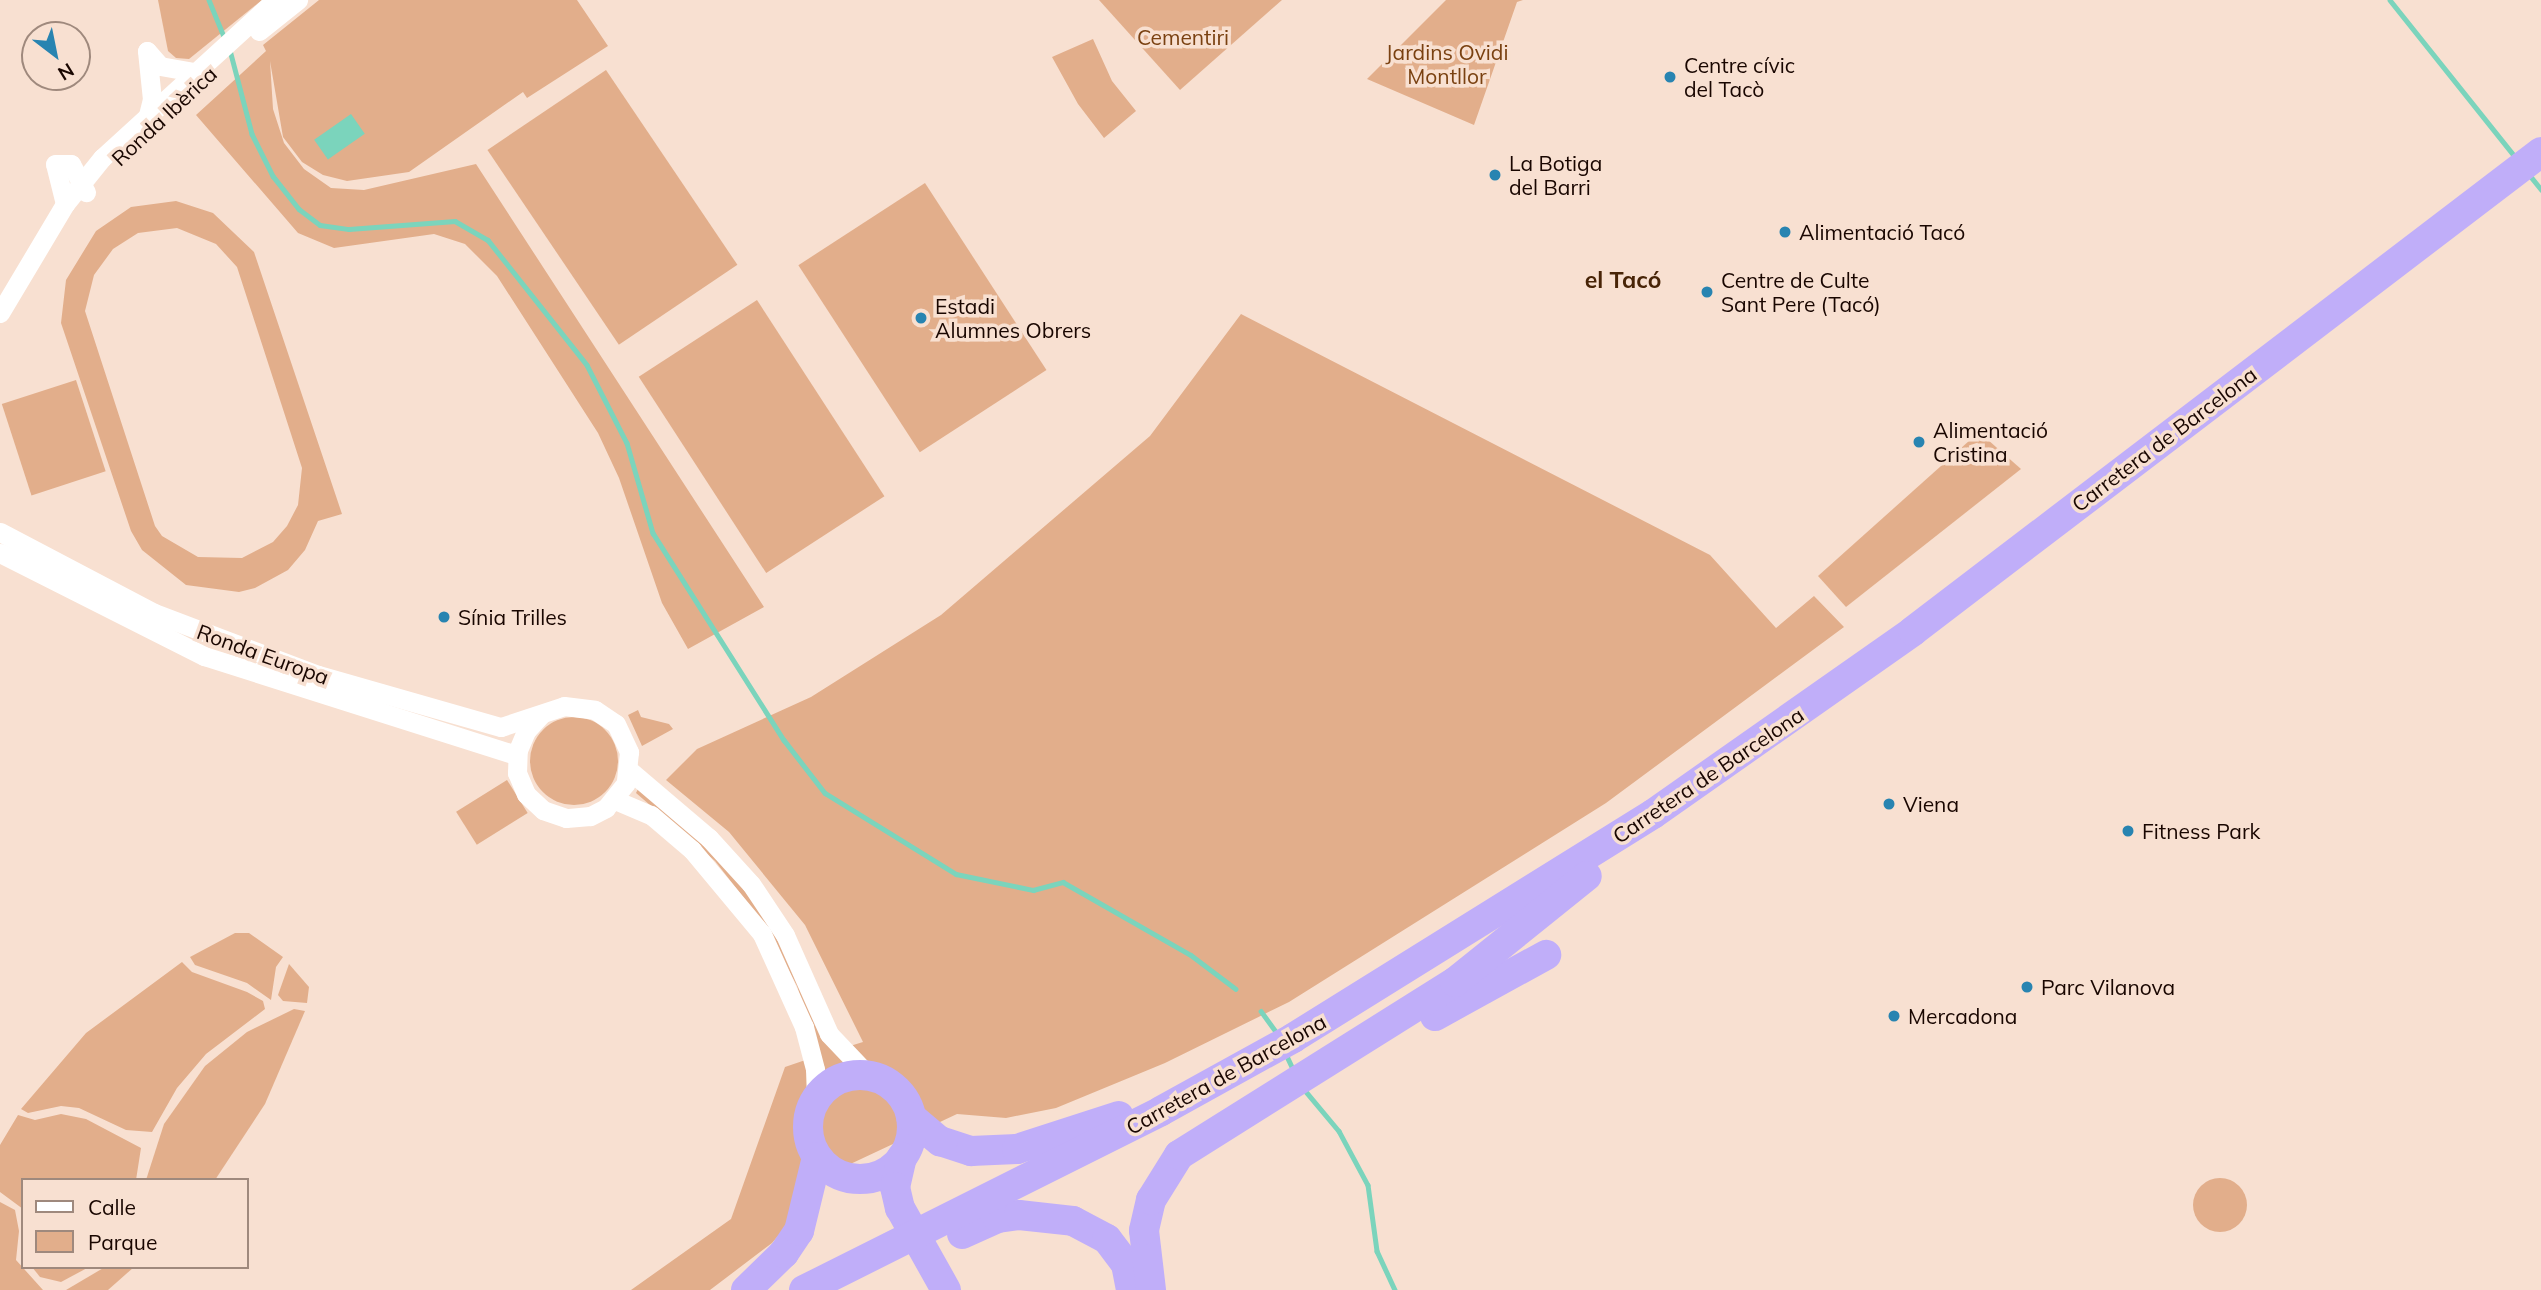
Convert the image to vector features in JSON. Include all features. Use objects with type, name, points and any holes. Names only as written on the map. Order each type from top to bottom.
[{"type":"highway","name":"Carretera de Barcelona","points":[[804,1290],[1161,1111],[1290,1034],[1355,1002],[1653,814],[1913,631],[2541,152]]},
{"type":"highway","points":[[1151,1290],[1144,1230],[1151,1200],[1167,1170],[1194,1142],[1317,1069],[1465,974],[1628,846],[1653,814]]},
{"type":"highway","points":[[1317,1069],[1336,1065],[1439,1014],[1546,955]]},
{"type":"highway","points":[[934,1282],[893,1211],[851,1178],[832,1171],[817,1157],[807,1128],[816,1099],[841,1079],[869,1076],[896,1090],[911,1117],[940,1141],[971,1151],[1017,1149],[1145,1105],[1251,1056]]},
{"type":"highway","points":[[893,1211],[902,1157],[910,1140],[911,1117]]},
{"type":"highway","points":[[746,1290],[765,1274],[799,1231],[817,1157]]},
{"type":"highway","points":[[851,1178],[880,1175],[902,1157]]},
{"type":"highway","points":[[844,1290],[998,1218],[1036,1214],[1073,1221],[1107,1239],[1126,1264],[1131,1290]]},
{"type":"street","name":"Ronda Ibèrica","points":[[0,313],[44,244],[65,204],[130,146],[247,33],[275,0]]},
{"type":"street","name":"Ronda Ibèrica","points":[[247,33],[298,0]]},
{"type":"street","points":[[148,115],[152,99],[147,51],[160,66],[195,72]]},
{"type":"street","name":"Ronda Ibèrica","points":[[44,244],[59,235],[102,158],[195,72],[219,58]]},
{"type":"street","points":[[65,204],[55,164],[102,158]]},
{"type":"street","points":[[71,164],[85,187]]},
{"type":"street","name":"Ronda Europa","points":[[0,532],[154,613],[273,660],[501,727],[577,705],[607,716],[626,740],[629,770]]},
{"type":"street","name":"Ronda Europa","points":[[0,553],[121,618],[215,660],[517,755]]},
{"type":"street","points":[[540,716],[523,735],[517,755],[523,789],[548,813],[584,818],[615,800],[629,770],[709,838],[751,884],[785,935],[812,1022],[816,1099]]},
{"type":"street","points":[[615,800],[652,815],[692,850],[735,897],[775,956],[812,1022],[828,1034],[869,1076]]},
{"type":"green space","points":[[158,0],[262,0],[189,59],[176,58],[168,51]]},
{"type":"green space","points":[[319,0],[577,0],[608,46],[527,98],[523,92],[409,172],[347,181],[323,175],[302,162],[283,137],[270,61],[273,109],[284,143],[304,169],[331,188],[364,190],[476,164],[764,607],[688,649],[662,603],[619,478],[598,433],[497,276],[465,244],[434,234],[334,248],[298,233],[196,115],[266,51],[263,45]]},
{"type":"green space","name":"Cementiri","points":[[1099,0],[1282,0],[1180,90]]},
{"type":"green space","name":"Jardins Ovidi Montllor","points":[[1446,0],[1523,0],[1517,2],[1474,125],[1367,79]]},
{"type":"green space","points":[[1093,39],[1112,81],[1136,111],[1104,138],[1078,104],[1052,57]]},
{"type":"green space","points":[[606,70],[737,265],[619,345],[487,150]]},
{"type":"green space","name":"Estadi Alumnes Obrers","points":[[925,183],[1046,370],[920,452],[798,265]]},
{"type":"green space","points":[[176,201],[213,213],[254,252],[342,514],[318,521],[305,550],[288,570],[255,588],[239,592],[186,585],[142,550],[131,531],[61,323],[66,280],[96,231],[131,207]],"holes":[[[177,228],[216,244],[237,267],[302,468],[298,505],[287,526],[273,542],[242,558],[198,557],[162,536],[155,526],[85,311],[94,275],[113,249],[138,233]]]},
{"type":"green space","points":[[757,300],[884,496],[766,573],[639,377]]},
{"type":"green space","points":[[1241,314],[1710,555],[1776,628],[1814,596],[1844,627],[1606,803],[1289,1002],[1165,1063],[1056,1108],[1006,1118],[957,1114],[797,1189],[789,1223],[772,1243],[710,1290],[631,1290],[731,1219],[785,1067],[820,1055],[797,986],[765,925],[715,861],[636,793],[638,789],[704,843],[762,911],[837,1050],[863,1042],[805,925],[729,832],[666,780],[697,749],[811,697],[941,615],[1150,436]]},
{"type":"green space","points":[[76,380],[106,471],[31,495],[2,404]]},
{"type":"green space","points":[[1979,432],[2021,469],[1846,607],[1818,576]]},
{"type":"green space","points":[[638,710],[641,717],[669,724],[673,729],[642,746],[628,715]]},
{"type":"green space","points":[[574,717],[591,720],[605,730],[615,744],[618,761],[615,778],[605,792],[591,802],[574,805],[557,802],[543,792],[533,778],[530,761],[533,744],[543,730],[557,720]]},
{"type":"green space","points":[[507,780],[528,813],[477,845],[456,812]]},
{"type":"green space","points":[[235,933],[249,933],[283,957],[276,967],[271,1000],[247,983],[195,965],[190,957]]},
{"type":"green space","points":[[182,962],[192,972],[247,992],[263,1001],[265,1009],[206,1054],[177,1088],[152,1132],[126,1130],[79,1108],[61,1106],[28,1113],[21,1109],[86,1033]]},
{"type":"green space","points":[[289,964],[309,987],[307,1003],[283,1001],[278,995]]},
{"type":"green space","points":[[294,1009],[305,1011],[265,1104],[216,1178],[147,1178],[164,1124],[205,1066],[247,1032]]},
{"type":"green space","points":[[61,1114],[86,1119],[141,1148],[136,1178],[21,1178],[21,1208],[0,1192],[0,1145],[18,1115],[35,1120]]},
{"type":"green space","points":[[2220,1178],[2239,1186],[2247,1205],[2239,1224],[2220,1232],[2201,1224],[2193,1205],[2201,1186]]},
{"type":"green space","points":[[0,1202],[15,1210],[19,1231],[16,1260],[21,1269],[24,1269],[43,1290],[0,1290]]},
{"type":"green space","points":[[34,1269],[85,1269],[61,1282],[40,1277]]},
{"type":"green space","points":[[102,1269],[132,1269],[108,1290],[66,1290]]},
{"type":"water","points":[[351,114],[365,134],[328,159],[314,140]]},
{"type":"waterway","points":[[209,0],[225,39]]},
{"type":"waterway","points":[[2390,0],[2516,158]]},
{"type":"waterway","points":[[230,50],[252,134],[273,176],[299,209],[320,225],[349,229],[455,221],[488,240],[587,365],[627,443],[653,533],[784,740],[825,793],[956,874],[1033,890],[1063,882],[1191,955],[1236,989]]},
{"type":"waterway","points":[[2528,173],[2541,189]]},
{"type":"waterway","points":[[1261,1011],[1277,1033]]},
{"type":"waterway","points":[[1286,1054],[1294,1071]]},
{"type":"waterway","points":[[1303,1088],[1339,1131],[1368,1185],[1377,1251],[1395,1290]]},
{"type":"place","name":"Centre cívic del Tacò","points":[[1670,77]]},
{"type":"place","name":"La Botiga del Barri","points":[[1495,175]]},
{"type":"place","name":"Alimentació Tacó","points":[[1785,232]]},
{"type":"place","name":"Centre de Culte Sant Pere (Tacó)","points":[[1707,292]]},
{"type":"place","name":"Estadi Alumnes Obrers","points":[[921,318]]},
{"type":"place","name":"Alimentació Cristina","points":[[1919,442]]},
{"type":"place","name":"Sínia Trilles","points":[[444,617]]},
{"type":"place","name":"Viena","points":[[1889,804]]},
{"type":"place","name":"Fitness Park","points":[[2128,831]]},
{"type":"place","name":"Parc Vilanova","points":[[2027,987]]},
{"type":"place","name":"Mercadona","points":[[1894,1016]]},
{"type":"district","name":"el Tacó","points":[[1623,280]]}]
